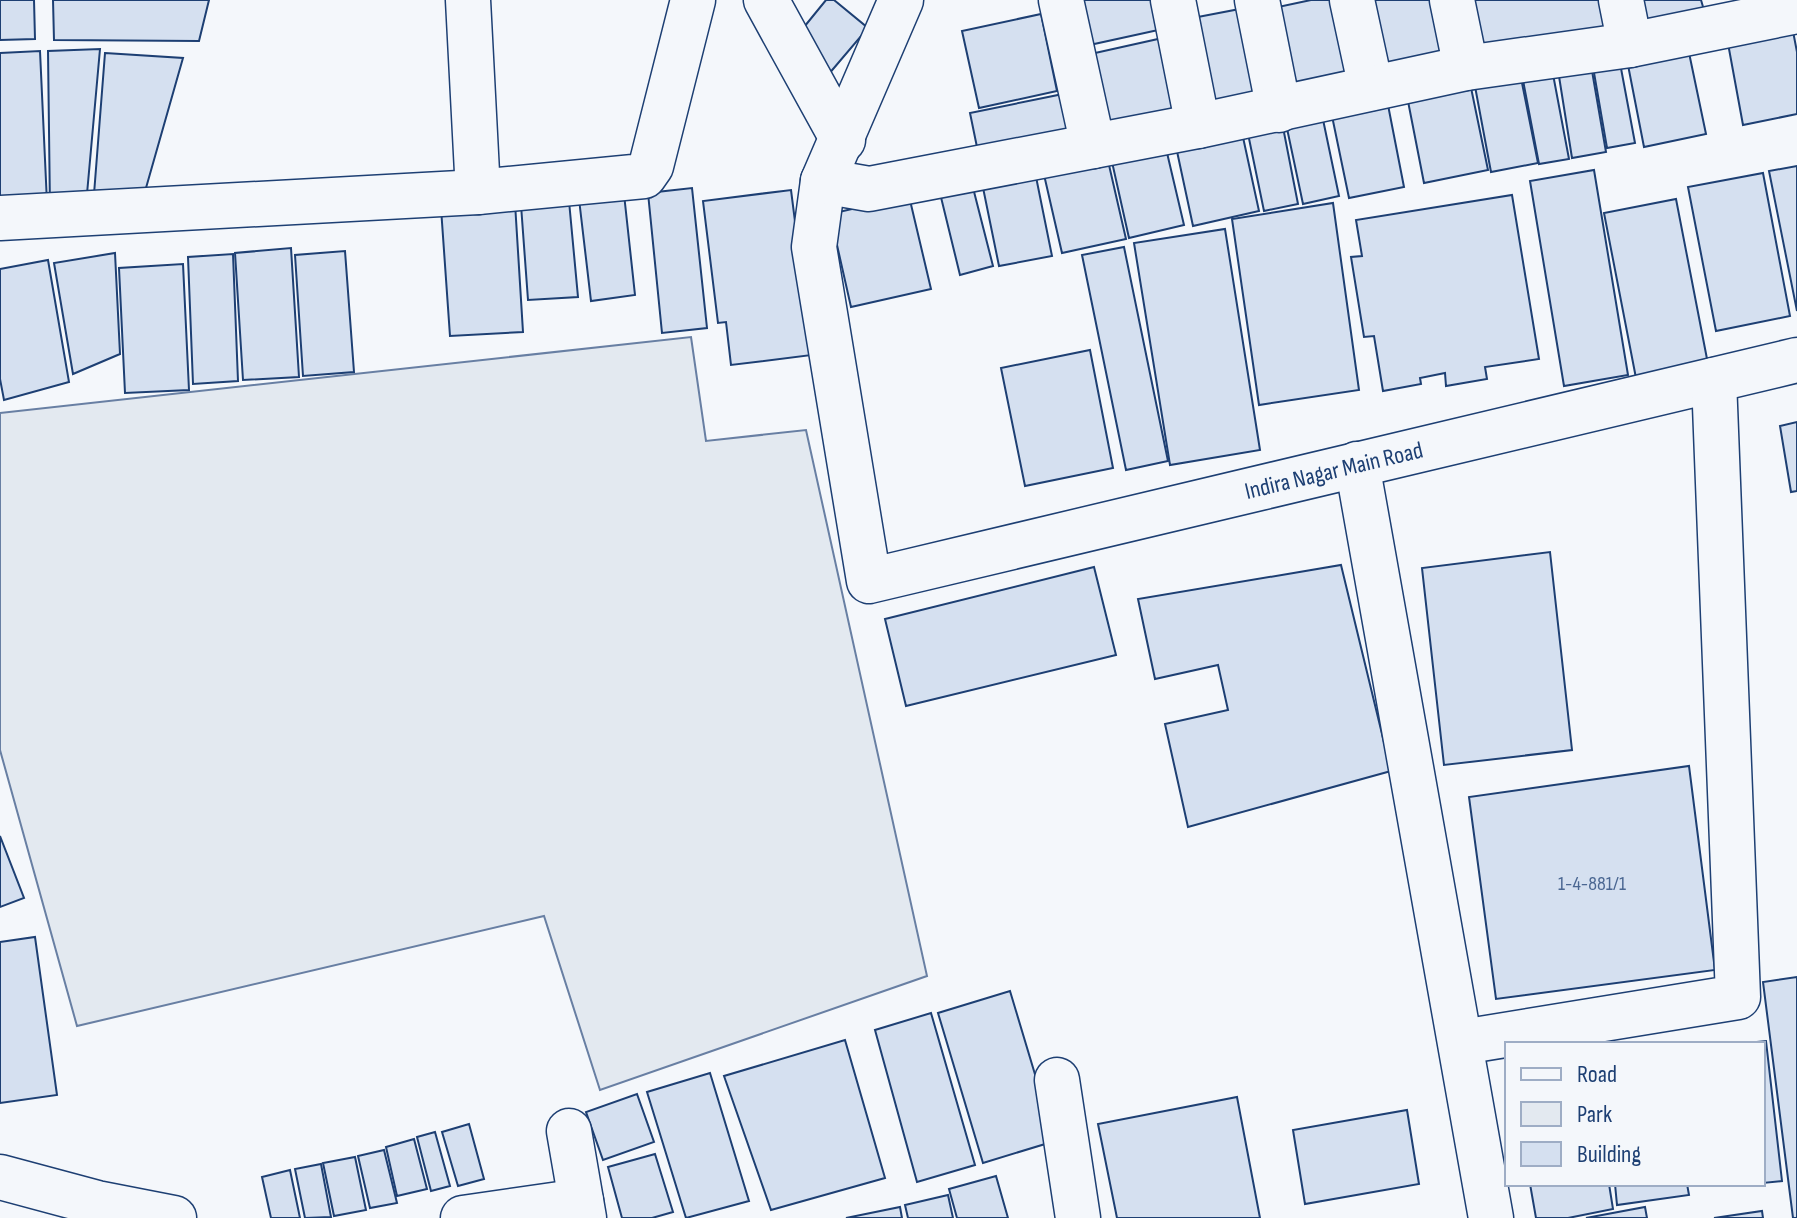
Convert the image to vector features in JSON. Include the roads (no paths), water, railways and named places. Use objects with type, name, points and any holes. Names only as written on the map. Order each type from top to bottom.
[{"type":"street","points":[[468,0],[478,192]]},
{"type":"street","points":[[0,218],[478,192],[644,176],[651,166],[693,0]]},
{"type":"street","points":[[766,0],[843,140]]},
{"type":"street","points":[[901,0],[823,181],[869,189],[1279,110],[1466,68],[1630,45],[1797,11]]},
{"type":"street","points":[[1061,0],[1093,146]]},
{"type":"street","points":[[1173,0],[1198,126]]},
{"type":"street","points":[[1257,0],[1279,110]]},
{"type":"street","points":[[1352,0],[1371,88]]},
{"type":"street","points":[[1452,0],[1466,68]]},
{"type":"street","points":[[1621,0],[1630,45]]},
{"type":"street","name":"Indira Nagar Main Road","points":[[823,181],[814,247],[869,581],[1797,360]]},
{"type":"street","points":[[1462,1042],[1738,997],[1714,380]]},
{"type":"street","points":[[1357,464],[1491,1218]]},
{"type":"street","points":[[1057,1080],[1078,1218]]},
{"type":"street","points":[[463,1218],[582,1210],[569,1131]]},
{"type":"street","points":[[0,1177],[97,1203],[174,1218]]}]
